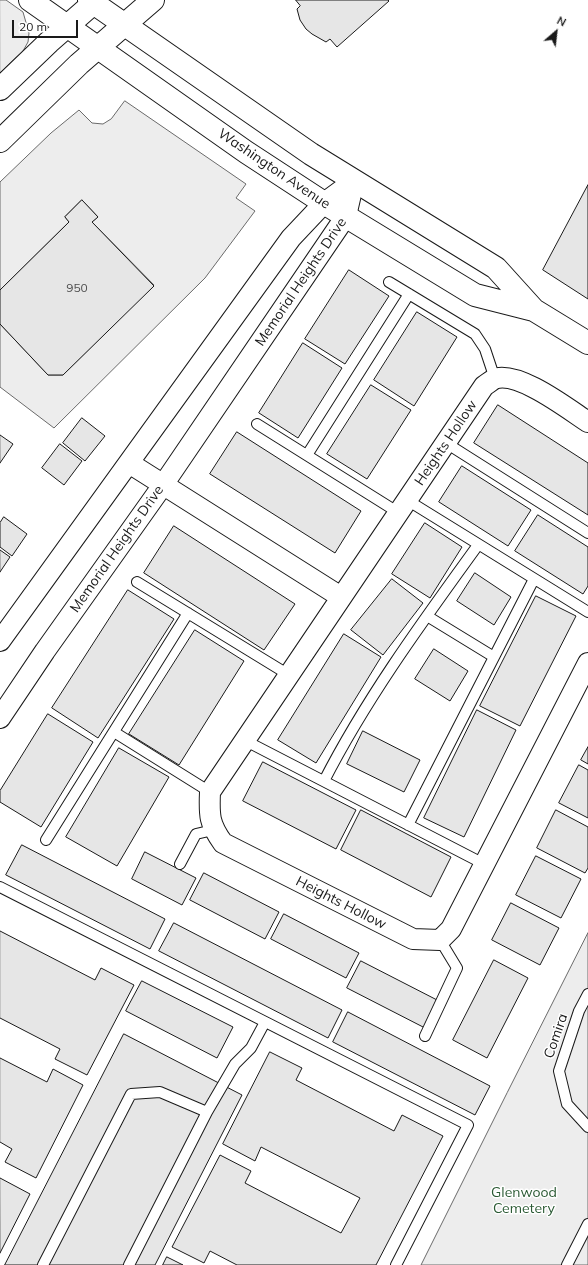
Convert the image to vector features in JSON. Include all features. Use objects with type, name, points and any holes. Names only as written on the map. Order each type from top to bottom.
[{"type":"main road","name":"Washington Avenue","points":[[30,0],[98,49],[324,203],[475,295],[534,310]]},
{"type":"main road","points":[[0,142],[98,49],[153,0]]},
{"type":"main road","name":"Washington Avenue","points":[[93,1],[124,25],[311,154],[496,268],[534,310],[588,343]]},
{"type":"main road","points":[[0,89],[93,1]]},
{"type":"main road","points":[[405,252],[424,224]]},
{"type":"street","name":"Memorial Heights Drive","points":[[0,641],[291,238],[324,203],[354,181]]},
{"type":"street","name":"Memorial Heights Drive","points":[[0,718],[45,651],[163,485],[346,216],[354,181]]},
{"type":"street","points":[[495,379],[512,379],[535,388],[588,422]]},
{"type":"street","name":"Heights Hollow","points":[[440,940],[413,939],[223,844],[213,830],[209,815],[210,792],[484,386],[495,379]]},
{"type":"street","points":[[129,464],[341,597]]},
{"type":"street","points":[[440,940],[451,929],[588,663]]},
{"type":"lane","points":[[389,282],[475,334],[485,349],[495,379]]},
{"type":"lane","points":[[307,455],[409,294]]},
{"type":"lane","points":[[257,424],[307,455],[478,545],[588,612]]},
{"type":"lane","points":[[446,443],[588,533]]},
{"type":"lane","points":[[324,781],[346,738],[404,648],[478,545]]},
{"type":"lane","points":[[408,825],[534,579]]},
{"type":"lane","points":[[137,582],[289,675]]},
{"type":"lane","points":[[46,840],[188,614]]},
{"type":"lane","points":[[427,616],[494,657]]},
{"type":"lane","points":[[114,732],[210,792]]},
{"type":"lane","points":[[244,740],[484,864]]},
{"type":"lane","points":[[180,864],[196,834],[213,830]]},
{"type":"lane","points":[[0,887],[468,1125],[396,1265]]},
{"type":"lane","points":[[425,1036],[457,968],[440,940]]},
{"type":"lane","name":"Comira","points":[[588,994],[580,1011],[559,1071],[568,1104],[588,1127]]},
{"type":"lane","points":[[129,1265],[207,1112],[234,1064],[251,1048],[265,1022]]},
{"type":"lane","points":[[43,1265],[131,1094],[160,1092],[207,1112]]},
{"type":"lane","points":[[567,1265],[588,1224]]},
{"type":"shaded area","points":[[0,0],[6,0],[23,12],[29,33],[28,42],[23,51],[0,73]]},
{"type":"shaded area","points":[[125,101],[246,184],[236,198],[255,211],[205,278],[54,428],[0,387],[0,324],[48,375],[63,375],[154,285],[92,222],[98,217],[82,200],[65,217],[69,222],[0,290],[0,182],[51,133],[79,110],[92,123],[103,124],[111,119]]},
{"type":"shaded area","name":"Glenwood Cemetery","points":[[588,933],[588,1265],[421,1265],[507,1093]]},
{"type":"building","points":[[296,0],[389,1],[337,47],[330,39],[326,42],[306,29],[300,20],[297,9],[300,6]]},
{"type":"building","points":[[588,185],[588,299],[543,270]]},
{"type":"building","points":[[82,200],[98,217],[92,222],[154,286],[63,375],[48,375],[0,324],[0,290],[69,222],[65,217]]},
{"type":"building","points":[[349,270],[389,296],[345,364],[305,339]]},
{"type":"building","points":[[417,312],[457,337],[414,406],[374,380]]},
{"type":"building","points":[[303,343],[342,368],[298,438],[259,413]]},
{"type":"building","points":[[371,385],[411,410],[367,479],[327,454]]},
{"type":"building","points":[[498,405],[588,463],[588,515],[474,443]]},
{"type":"building","points":[[82,418],[105,436],[85,461],[63,443]]},
{"type":"building","points":[[237,432],[361,511],[335,553],[210,474]]},
{"type":"building","points":[[0,435],[13,444],[0,463]]},
{"type":"building","points":[[60,444],[82,461],[64,485],[42,468]]},
{"type":"building","points":[[462,466],[531,510],[508,546],[439,502]]},
{"type":"building","points":[[538,515],[588,547],[588,586],[583,594],[515,551]]},
{"type":"building","points":[[4,517],[27,534],[12,556],[0,547],[0,523]]},
{"type":"building","points":[[425,523],[462,547],[430,598],[392,574]]},
{"type":"building","points":[[174,526],[295,604],[264,650],[144,573]]},
{"type":"building","points":[[0,550],[10,557],[0,572]]},
{"type":"building","points":[[475,573],[511,597],[494,625],[457,601]]},
{"type":"building","points":[[392,579],[423,603],[383,655],[351,630]]},
{"type":"building","points":[[128,590],[174,619],[98,738],[52,708]]},
{"type":"building","points":[[536,596],[576,616],[520,726],[480,706]]},
{"type":"building","points":[[195,630],[244,661],[179,765],[129,734]]},
{"type":"building","points":[[344,634],[381,657],[316,763],[278,740]]},
{"type":"building","points":[[434,649],[468,671],[450,701],[415,679]]},
{"type":"building","points":[[477,710],[516,730],[464,837],[424,818]]},
{"type":"building","points":[[48,714],[93,742],[41,827],[0,802],[0,791]]},
{"type":"building","points":[[363,731],[420,760],[404,792],[347,764]]},
{"type":"building","points":[[588,747],[588,764],[581,760]]},
{"type":"building","points":[[119,748],[169,777],[117,866],[66,837]]},
{"type":"building","points":[[263,762],[356,810],[336,849],[243,801]]},
{"type":"building","points":[[579,765],[588,770],[588,818],[559,803]]},
{"type":"building","points":[[361,810],[451,857],[431,897],[341,850]]},
{"type":"building","points":[[556,810],[588,827],[588,868],[585,873],[537,848]]},
{"type":"building","points":[[22,845],[165,919],[150,949],[6,875]]},
{"type":"building","points":[[145,852],[196,878],[182,905],[132,879]]},
{"type":"building","points":[[536,856],[581,879],[561,918],[516,895]]},
{"type":"building","points":[[204,873],[279,912],[265,939],[190,900]]},
{"type":"building","points":[[511,903],[559,928],[540,965],[492,940]]},
{"type":"building","points":[[284,914],[359,953],[346,978],[271,939]]},
{"type":"building","points":[[174,923],[342,1010],[328,1038],[159,951]]},
{"type":"building","points":[[0,931],[95,980],[101,968],[134,985],[87,1075],[55,1059],[60,1049],[0,1018]]},
{"type":"building","points":[[494,960],[528,978],[487,1058],[453,1040]]},
{"type":"building","points":[[361,961],[439,1001],[425,1028],[347,988]]},
{"type":"building","points":[[142,981],[233,1027],[217,1058],[126,1011]]},
{"type":"building","points":[[348,1012],[490,1086],[475,1115],[333,1042]]},
{"type":"building","points":[[124,1034],[242,1095],[155,1265],[5,1265]]},
{"type":"building","points":[[270,1052],[302,1068],[296,1080],[394,1131],[402,1115],[443,1136],[376,1265],[237,1265],[210,1251],[204,1263],[172,1247],[220,1155],[251,1171],[245,1183],[341,1233],[360,1198],[261,1147],[255,1161],[223,1144]]},
{"type":"building","points":[[0,1058],[47,1082],[53,1069],[83,1085],[36,1178],[5,1162],[12,1149],[0,1142]]},
{"type":"building","points":[[0,1178],[30,1194],[0,1253]]},
{"type":"building","points":[[167,1257],[183,1265],[163,1265]]}]
